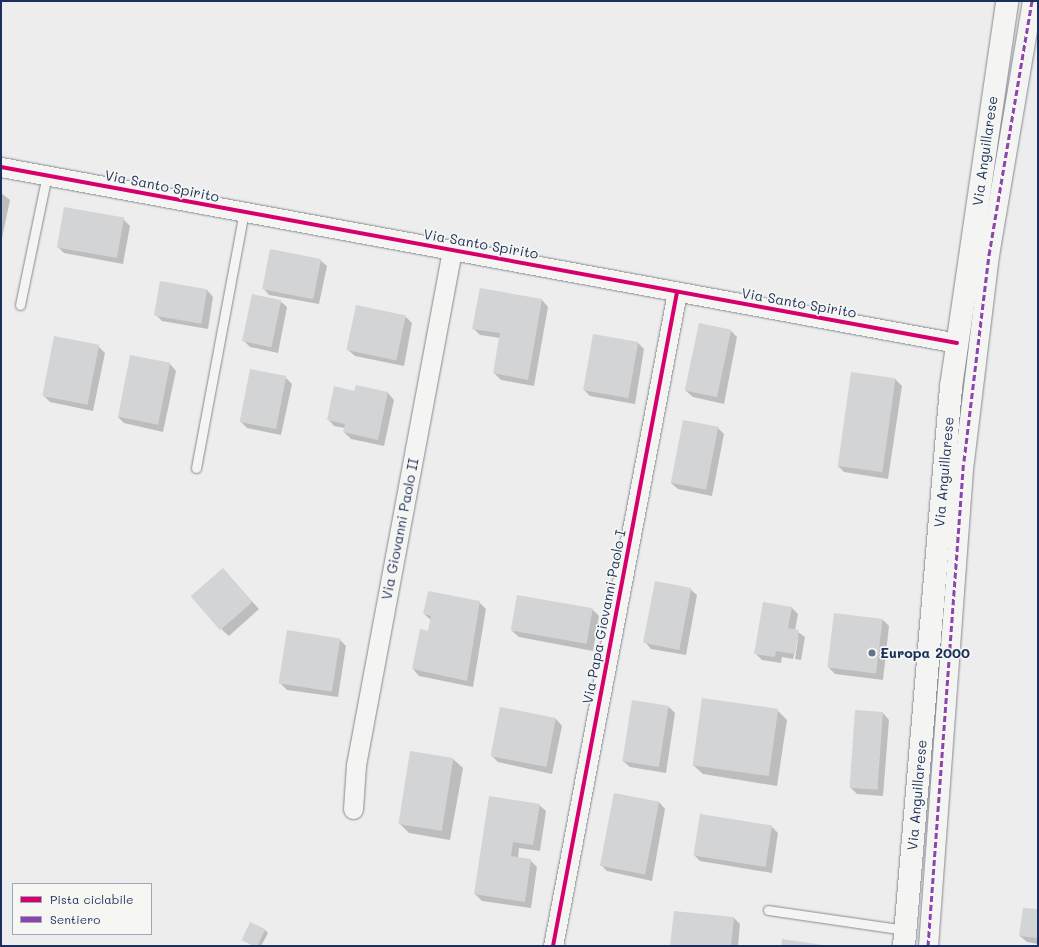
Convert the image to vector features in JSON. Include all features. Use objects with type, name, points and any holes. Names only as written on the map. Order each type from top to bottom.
[{"type":"main road","name":"Via Anguillarese","points":[[905,938],[957,343],[1007,1]]},
{"type":"street","points":[[928,946],[964,460],[989,255],[1032,1]]},
{"type":"street","name":"Via Santo Spirito","points":[[1,167],[957,343]]},
{"type":"street","name":"Via Giovanni Paolo II","points":[[353,808],[356,765],[452,250]]},
{"type":"street","name":"Via Papa Giovanni Paolo I","points":[[553,946],[677,292]]},
{"type":"lane","points":[[20,306],[47,175]]},
{"type":"lane","points":[[196,468],[244,212]]},
{"type":"lane","points":[[768,910],[905,938]]},
{"type":"building","points":[[64,207],[124,218],[117,258],[57,247]]},
{"type":"building","points":[[270,249],[321,259],[313,299],[262,289]]},
{"type":"building","points":[[160,281],[207,289],[201,324],[154,315]]},
{"type":"building","points":[[480,288],[542,299],[528,380],[493,373],[500,333],[472,329]]},
{"type":"building","points":[[252,294],[281,300],[271,347],[242,341]]},
{"type":"building","points":[[356,305],[406,316],[396,361],[346,350]]},
{"type":"building","points":[[699,323],[731,330],[717,397],[685,390]]},
{"type":"building","points":[[593,334],[638,342],[628,398],[583,390]]},
{"type":"building","points":[[54,336],[99,345],[88,405],[42,396]]},
{"type":"building","points":[[130,355],[170,363],[158,425],[118,417]]},
{"type":"building","points":[[250,369],[286,376],[276,429],[240,422]]},
{"type":"building","points":[[851,372],[896,378],[882,472],[838,466]]},
{"type":"building","points":[[356,385],[388,392],[378,440],[343,432],[345,424],[327,420],[334,386],[354,391]]},
{"type":"building","points":[[683,420],[718,427],[706,490],[671,483]]},
{"type":"building","points":[[223,568],[253,602],[220,630],[191,596]]},
{"type":"building","points":[[655,581],[691,588],[679,650],[643,643]]},
{"type":"building","points":[[428,591],[480,601],[467,681],[412,669],[420,629],[428,631],[431,616],[423,614]]},
{"type":"building","points":[[517,595],[593,608],[587,644],[511,630]]},
{"type":"building","points":[[763,602],[792,607],[788,628],[799,630],[795,654],[776,651],[775,657],[754,654]]},
{"type":"building","points":[[834,613],[883,619],[876,674],[827,668]]},
{"type":"building","points":[[287,630],[340,638],[332,692],[279,683]]},
{"type":"building","points":[[702,698],[778,709],[769,776],[693,765]]},
{"type":"building","points":[[632,700],[669,706],[659,767],[622,761]]},
{"type":"building","points":[[500,707],[556,718],[546,767],[490,756]]},
{"type":"building","points":[[855,710],[883,712],[877,790],[850,788]]},
{"type":"building","points":[[410,751],[453,758],[442,831],[398,824]]},
{"type":"building","points":[[614,793],[659,802],[645,874],[600,866]]},
{"type":"building","points":[[489,796],[540,804],[533,845],[513,842],[511,856],[531,859],[525,902],[474,894]]},
{"type":"building","points":[[700,814],[772,825],[766,867],[693,855]]},
{"type":"building","points":[[1023,908],[1038,909],[1038,938],[1019,936]]},
{"type":"building","points":[[674,911],[734,917],[731,946],[670,946]]},
{"type":"building","points":[[250,922],[265,929],[258,946],[242,940]]},
{"type":"building","points":[[782,939],[823,945],[823,946],[781,946]]},
{"type":"marked path","points":[[928,946],[964,461],[989,255],[1032,1]]},
{"type":"cycle path","points":[[1,167],[957,343]]},
{"type":"cycle path","points":[[553,946],[677,292]]},
{"type":"place","name":"Europa 2000","points":[[872,653]]}]
